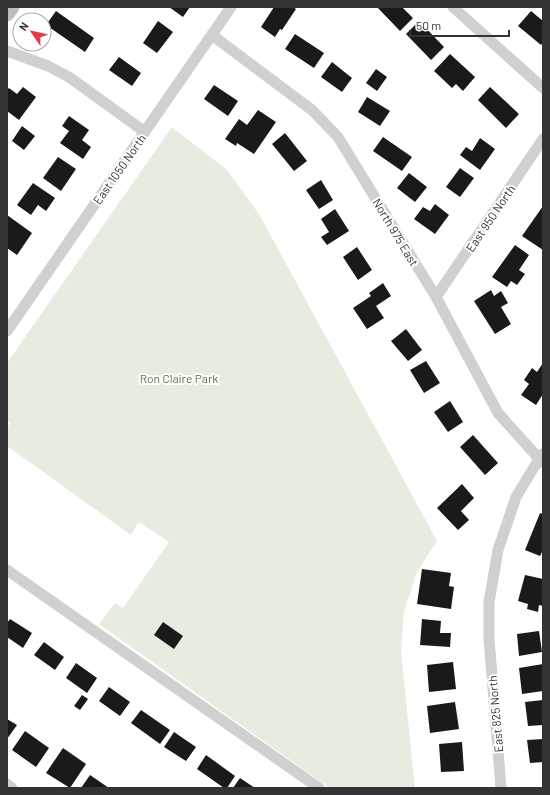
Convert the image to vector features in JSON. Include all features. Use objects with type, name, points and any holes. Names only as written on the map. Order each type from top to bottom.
[{"type":"street","points":[[7,14],[12,7]]},
{"type":"street","name":"East 1050 North","points":[[7,331],[232,7]]},
{"type":"street","points":[[453,7],[543,88]]},
{"type":"street","name":"North 975 East","points":[[212,35],[312,110],[338,137],[436,297],[498,413],[542,458]]},
{"type":"street","points":[[7,50],[48,66],[69,77],[145,132]]},
{"type":"street","name":"East 950 North","points":[[436,297],[543,139]]},
{"type":"street","name":"East 825 North","points":[[501,788],[489,639],[489,602],[498,550],[516,497],[542,458]]},
{"type":"street","points":[[7,570],[319,788]]},
{"type":"street","points":[[7,784],[12,788]]},
{"type":"green space","name":"Ron Claire Park","points":[[172,127],[227,170],[259,214],[437,541],[417,572],[404,611],[401,652],[415,788],[328,787],[99,624],[115,603],[123,608],[169,542],[139,522],[131,535],[7,446],[7,428],[10,423],[7,420],[7,363]]},
{"type":"building","points":[[169,7],[190,7],[183,17]]},
{"type":"building","points":[[274,7],[293,7],[296,9],[282,30],[280,29],[275,37],[261,27]]},
{"type":"building","points":[[377,7],[402,7],[413,18],[400,31]]},
{"type":"building","points":[[56,11],[94,38],[85,52],[52,29],[52,17]]},
{"type":"building","points":[[531,11],[543,21],[543,42],[541,45],[518,26]]},
{"type":"building","points":[[158,21],[173,32],[157,53],[143,43]]},
{"type":"building","points":[[419,21],[444,47],[431,60],[406,34]]},
{"type":"building","points":[[295,34],[324,53],[314,68],[285,49]]},
{"type":"building","points":[[450,54],[475,77],[463,91],[456,84],[452,88],[434,71]]},
{"type":"building","points":[[119,57],[141,73],[132,86],[109,70]]},
{"type":"building","points":[[332,62],[352,78],[342,92],[321,77]]},
{"type":"building","points":[[376,69],[387,77],[377,91],[366,83]]},
{"type":"building","points":[[214,85],[238,101],[228,116],[204,99]]},
{"type":"building","points":[[23,87],[36,97],[19,120],[7,111],[7,90],[9,88],[17,94]]},
{"type":"building","points":[[490,87],[519,114],[506,128],[478,100]]},
{"type":"building","points":[[367,97],[390,111],[380,126],[358,112]]},
{"type":"building","points":[[258,110],[276,122],[254,154],[237,143],[236,146],[225,139],[239,119],[247,125]]},
{"type":"building","points":[[69,116],[89,130],[82,140],[91,147],[83,159],[60,143],[69,131],[62,126]]},
{"type":"building","points":[[22,126],[35,136],[24,150],[12,141]]},
{"type":"building","points":[[285,133],[307,161],[294,171],[272,144]]},
{"type":"building","points":[[383,137],[412,157],[402,171],[373,151]]},
{"type":"building","points":[[480,138],[495,149],[480,170],[460,155],[466,147],[472,151]]},
{"type":"building","points":[[58,157],[76,169],[61,191],[43,178]]},
{"type":"building","points":[[460,168],[474,178],[460,197],[446,187]]},
{"type":"building","points":[[409,173],[427,187],[415,202],[397,188]]},
{"type":"building","points":[[321,180],[333,200],[319,209],[306,190]]},
{"type":"building","points":[[33,183],[55,198],[46,211],[38,205],[31,215],[17,205]]},
{"type":"building","points":[[435,204],[449,215],[435,234],[414,219],[423,207],[430,211]]},
{"type":"building","points":[[543,206],[543,250],[522,236]]},
{"type":"building","points":[[335,209],[349,231],[327,245],[321,237],[329,232],[321,219]]},
{"type":"building","points":[[7,215],[32,233],[17,255],[7,248]]},
{"type":"building","points":[[515,245],[529,255],[519,270],[525,274],[517,285],[511,281],[507,287],[492,277]]},
{"type":"building","points":[[357,247],[372,270],[358,280],[343,257]]},
{"type":"building","points":[[383,283],[391,296],[376,306],[384,318],[367,329],[353,308],[371,296],[369,293]]},
{"type":"building","points":[[491,290],[494,296],[501,291],[508,303],[501,307],[511,324],[495,334],[474,301]]},
{"type":"building","points":[[406,329],[422,350],[408,361],[391,341]]},
{"type":"building","points":[[426,361],[440,383],[424,393],[410,370]]},
{"type":"building","points":[[543,363],[543,394],[536,405],[521,395],[529,384],[524,380],[532,368],[537,372]]},
{"type":"building","points":[[450,401],[463,422],[448,432],[434,412]]},
{"type":"building","points":[[473,435],[498,463],[485,475],[460,447]]},
{"type":"building","points":[[462,484],[474,498],[461,511],[469,520],[458,530],[437,508]]},
{"type":"building","points":[[540,513],[543,514],[543,550],[540,556],[525,550]]},
{"type":"building","points":[[422,569],[451,573],[449,586],[454,587],[451,609],[417,604]]},
{"type":"building","points":[[525,575],[543,579],[543,606],[539,605],[538,612],[527,609],[528,604],[518,601]]},
{"type":"building","points":[[10,619],[32,633],[23,648],[7,637],[7,623]]},
{"type":"building","points":[[422,619],[441,621],[440,633],[451,633],[450,647],[420,645]]},
{"type":"building","points":[[163,622],[183,636],[174,649],[154,635]]},
{"type":"building","points":[[539,631],[542,652],[519,656],[517,634]]},
{"type":"building","points":[[44,642],[64,657],[55,670],[34,655]]},
{"type":"building","points":[[453,662],[456,689],[429,692],[427,665]]},
{"type":"building","points":[[76,663],[97,678],[87,693],[66,678]]},
{"type":"building","points":[[543,664],[543,691],[522,694],[519,668]]},
{"type":"building","points":[[109,687],[130,702],[120,716],[99,701]]},
{"type":"building","points":[[82,695],[88,699],[80,710],[74,706]]},
{"type":"building","points":[[543,700],[543,725],[528,726],[525,702]]},
{"type":"building","points":[[455,702],[459,729],[430,733],[427,706]]},
{"type":"building","points":[[141,710],[170,730],[160,744],[131,723]]},
{"type":"building","points":[[7,719],[17,725],[7,739]]},
{"type":"building","points":[[25,731],[49,748],[36,767],[12,750]]},
{"type":"building","points":[[174,732],[196,747],[186,761],[164,747]]},
{"type":"building","points":[[543,739],[543,762],[530,763],[527,740]]},
{"type":"building","points":[[462,742],[464,771],[441,772],[439,744]]},
{"type":"building","points":[[63,748],[86,764],[70,788],[46,773]]},
{"type":"building","points":[[206,755],[235,776],[227,788],[224,788],[197,769]]},
{"type":"building","points":[[90,775],[109,788],[81,788]]},
{"type":"building","points":[[240,778],[255,788],[233,788]]}]
